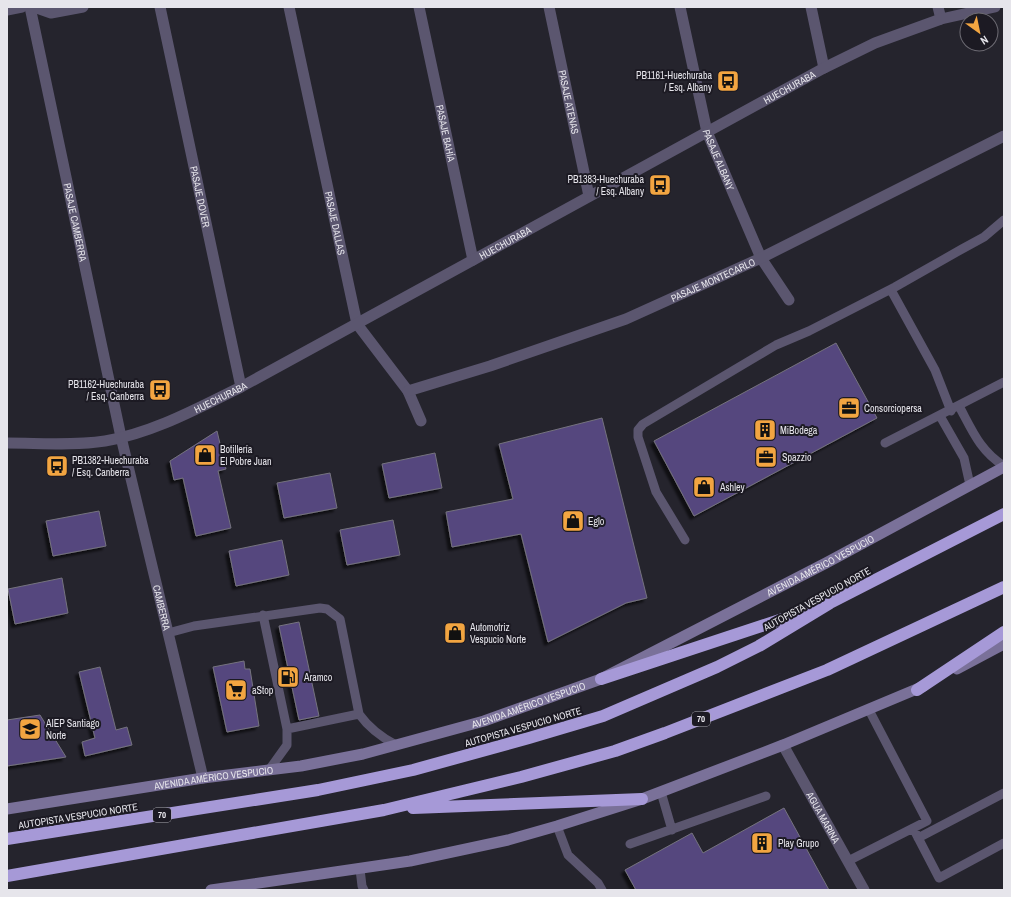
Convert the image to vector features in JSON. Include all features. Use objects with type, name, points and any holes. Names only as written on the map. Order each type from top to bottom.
[{"type":"highway","name":"AUTOPISTA VESPUCIO NORTE","points":[[7,839],[318,790],[413,770],[530,738],[603,716],[672,688],[758,646],[830,603],[1004,514]]},
{"type":"highway","name":"70","points":[[7,876],[384,810],[522,777],[615,751],[666,733],[827,670],[1004,587]]},
{"type":"highway","points":[[601,679],[830,603]]},
{"type":"highway","points":[[917,690],[1004,632]]},
{"type":"highway","points":[[384,810],[642,799]]},
{"type":"main road","name":"AVENIDA AMÉRICO VESPUCIO","points":[[7,809],[347,757],[484,721],[601,679],[826,563],[1004,466]]},
{"type":"main road","points":[[211,890],[360,869],[459,851],[557,826],[661,792],[869,710],[917,690],[1004,644]]},
{"type":"street","points":[[7,10],[22,7]]},
{"type":"street","name":"PASAJE CAMBERRA","points":[[30,7],[121,437]]},
{"type":"street","points":[[34,7],[51,13],[83,7]]},
{"type":"street","name":"PASAJE DOVER","points":[[160,7],[241,387]]},
{"type":"street","name":"PASAJE DALLAS","points":[[289,7],[357,324],[408,391],[421,421]]},
{"type":"street","name":"PASAJE BAHÍA","points":[[419,7],[473,260]]},
{"type":"street","name":"PASAJE ATENAS","points":[[550,7],[589,196]]},
{"type":"street","name":"PASAJE ALBANY","points":[[680,7],[707,132],[761,258],[789,300]]},
{"type":"street","points":[[811,7],[824,68]]},
{"type":"street","points":[[938,7],[941,19]]},
{"type":"street","name":"HUECHURABA","points":[[7,443],[79,443],[121,437],[155,426],[241,387],[824,68],[875,43],[941,19],[995,7]]},
{"type":"street","name":"PASAJE MONTECARLO","points":[[408,391],[490,366],[626,320],[761,258],[1004,136]]},
{"type":"street","name":"CAMBERRA","points":[[121,437],[203,778]]},
{"type":"street","name":"AGUA MARINA","points":[[783,745],[864,890]]},
{"type":"lane","points":[[685,540],[656,492],[638,437],[638,430],[643,424],[776,344],[809,331],[891,290],[984,237],[1004,220]]},
{"type":"lane","points":[[891,290],[936,370],[955,408],[991,458],[1004,466]]},
{"type":"lane","points":[[885,443],[1004,382]]},
{"type":"lane","points":[[940,416],[964,458],[970,484]]},
{"type":"lane","points":[[168,633],[194,626],[263,615],[320,608],[327,609],[340,619],[360,714],[365,722],[382,738],[396,745]]},
{"type":"lane","points":[[263,615],[288,729],[287,745],[269,770]]},
{"type":"lane","points":[[848,861],[927,821],[869,710]]},
{"type":"lane","points":[[288,729],[360,714]]},
{"type":"lane","points":[[661,792],[672,830]]},
{"type":"lane","points":[[918,838],[1004,793]]},
{"type":"lane","points":[[630,844],[766,796]]},
{"type":"lane","points":[[557,826],[568,855],[598,883],[602,890]]},
{"type":"lane","points":[[913,828],[939,878],[1004,842]]},
{"type":"lane","points":[[360,869],[362,886],[364,890]]},
{"type":"building","name":"MiBodega","points":[[836,343],[877,418],[694,516],[654,441]]},
{"type":"building","name":"Eglo","points":[[602,418],[647,598],[626,603],[548,642],[521,534],[452,547],[446,512],[513,499],[499,444]]},
{"type":"building","points":[[217,431],[226,469],[218,471],[231,528],[196,536],[183,478],[174,480],[170,461]]},
{"type":"building","points":[[435,453],[442,488],[389,498],[382,464]]},
{"type":"building","points":[[330,473],[337,508],[284,518],[277,483]]},
{"type":"building","points":[[99,511],[106,546],[53,556],[46,521]]},
{"type":"building","points":[[393,520],[400,555],[347,565],[340,530]]},
{"type":"building","points":[[282,540],[289,575],[236,586],[229,551]]},
{"type":"building","points":[[62,578],[68,613],[15,624],[8,589]]},
{"type":"building","points":[[299,622],[319,716],[299,720],[279,626]]},
{"type":"building","name":"aStop","points":[[244,661],[245,669],[250,669],[259,726],[227,732],[213,667]]},
{"type":"building","points":[[100,667],[116,730],[127,727],[132,745],[85,756],[82,742],[95,738],[79,672]]},
{"type":"building","points":[[40,715],[66,757],[7,766],[7,720]]},
{"type":"building","name":"Play Grupo","points":[[784,808],[829,890],[636,890],[625,870],[692,833],[703,853]]},
{"type":"place","name":"PB1161-Huechuraba / Esq. Albany","points":[[728,81]]},
{"type":"place","name":"PB1383-Huechuraba / Esq. Albany","points":[[660,185]]},
{"type":"place","name":"PB1162-Huechuraba / Esq. Canberra","points":[[160,390]]},
{"type":"place","name":"Consorciopersa","points":[[849,408]]},
{"type":"place","name":"MiBodega","points":[[765,430]]},
{"type":"place","name":"Botillería El Pobre Juan","points":[[205,455]]},
{"type":"place","name":"Spazzio","points":[[766,457]]},
{"type":"place","name":"PB1382-Huechuraba / Esq. Canberra","points":[[57,466]]},
{"type":"place","name":"Ashley","points":[[704,487]]},
{"type":"place","name":"Eglo","points":[[573,521]]},
{"type":"place","name":"Automotriz Vespucio Norte","points":[[455,633]]},
{"type":"place","name":"Aramco","points":[[288,677]]},
{"type":"place","name":"aStop","points":[[236,690]]},
{"type":"place","name":"AIEP Santiago Norte","points":[[30,729]]},
{"type":"place","name":"Play Grupo","points":[[762,843]]}]
